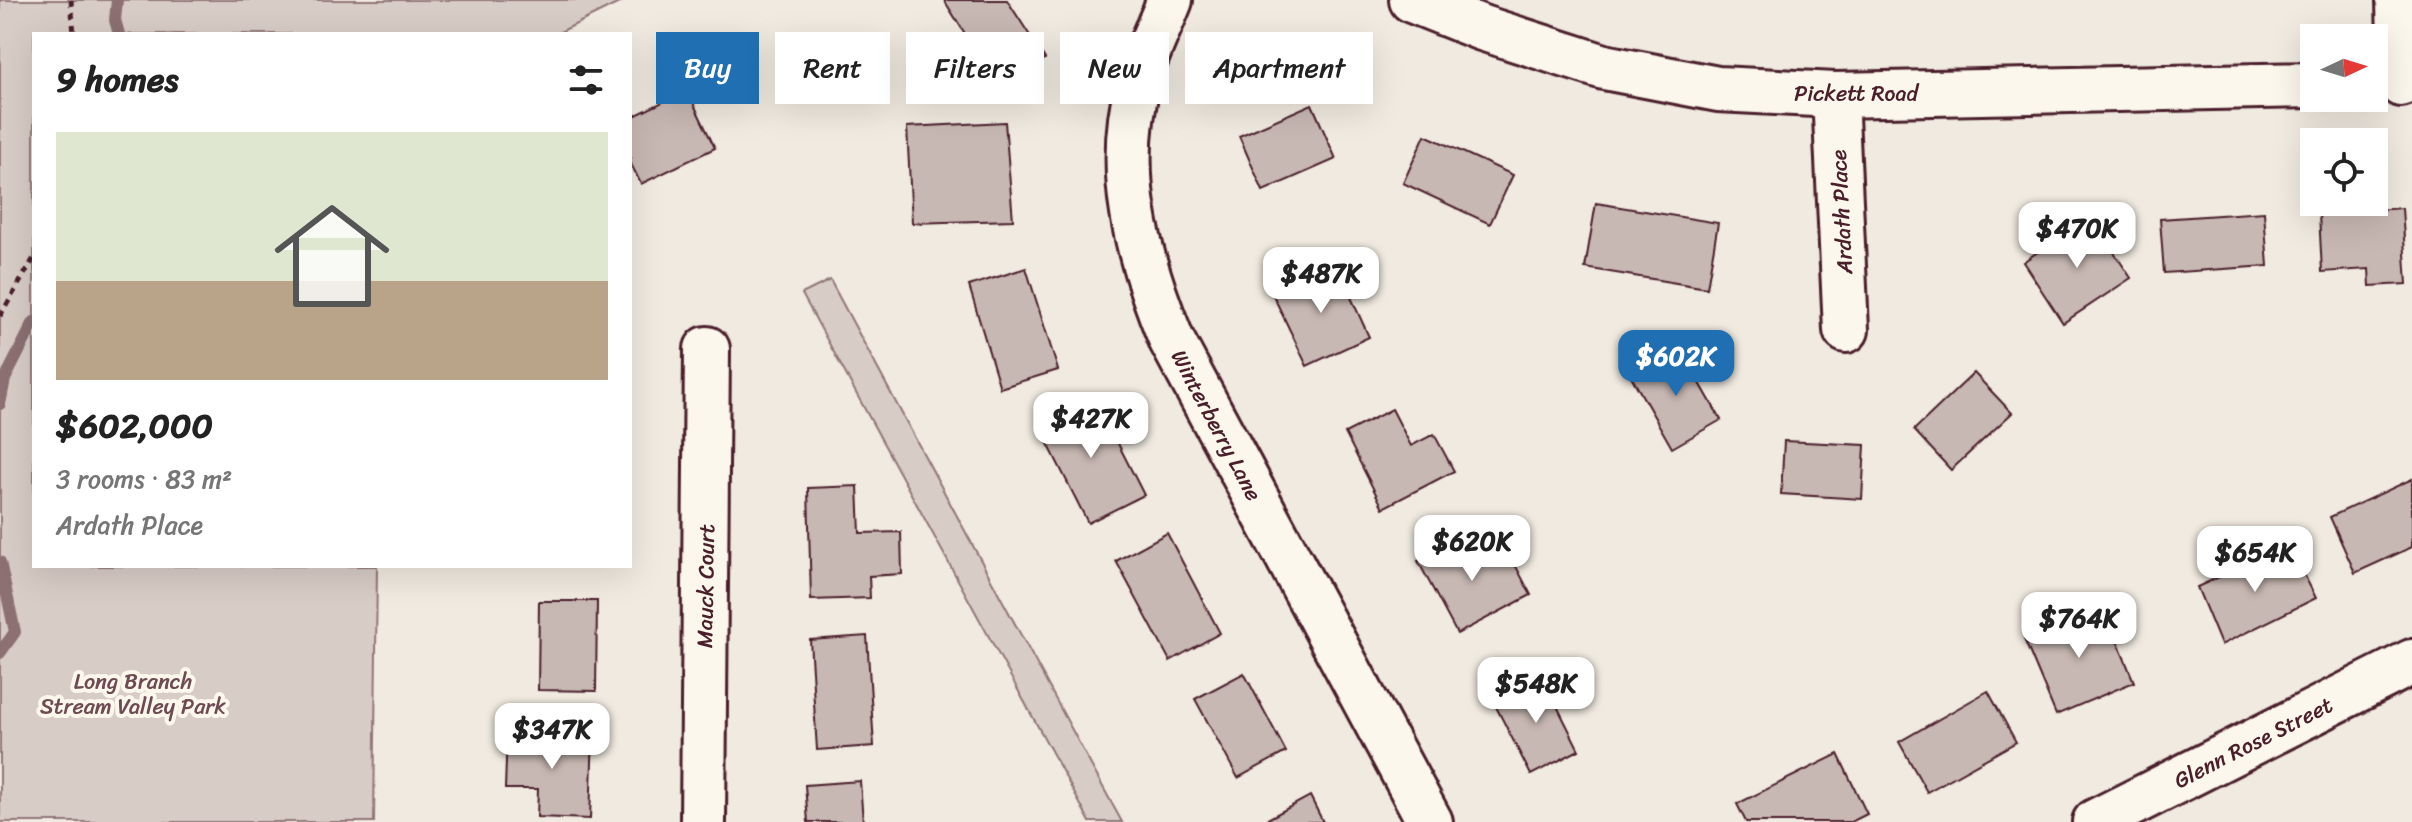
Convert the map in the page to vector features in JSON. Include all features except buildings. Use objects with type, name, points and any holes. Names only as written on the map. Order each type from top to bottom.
[{"type":"street","name":"Winterberry Lane","points":[[1170,0],[1139,77],[1129,152],[1130,194],[1149,284],[1172,341],[1430,822]]},
{"type":"street","name":"Pickett Road","points":[[1412,0],[1482,28],[1604,67],[1718,89],[1835,95],[2300,85]]},
{"type":"street","points":[[2396,84],[2399,0]]},
{"type":"street","name":"Ardath Place","points":[[1835,95],[1846,330]]},
{"type":"street","name":"Mauck Court","points":[[703,822],[707,349]]},
{"type":"street","name":"Glenn Rose Street","points":[[2095,822],[2412,662]]},
{"type":"path","points":[[71,0],[74,32]]},
{"type":"path","points":[[0,316],[32,261]]},
{"type":"green space","name":"Long Branch Stream Valley Park","points":[[0,0],[625,0],[560,32],[32,32],[32,568],[377,568],[374,822],[0,822]]},
{"type":"green space","points":[[830,280],[1122,822],[1090,822],[802,294]]},
{"type":"waterway","points":[[117,0],[115,20],[118,32]]},
{"type":"waterway","points":[[0,404],[5,379],[32,326]]},
{"type":"waterway","points":[[0,562],[15,632],[0,653]]}]
